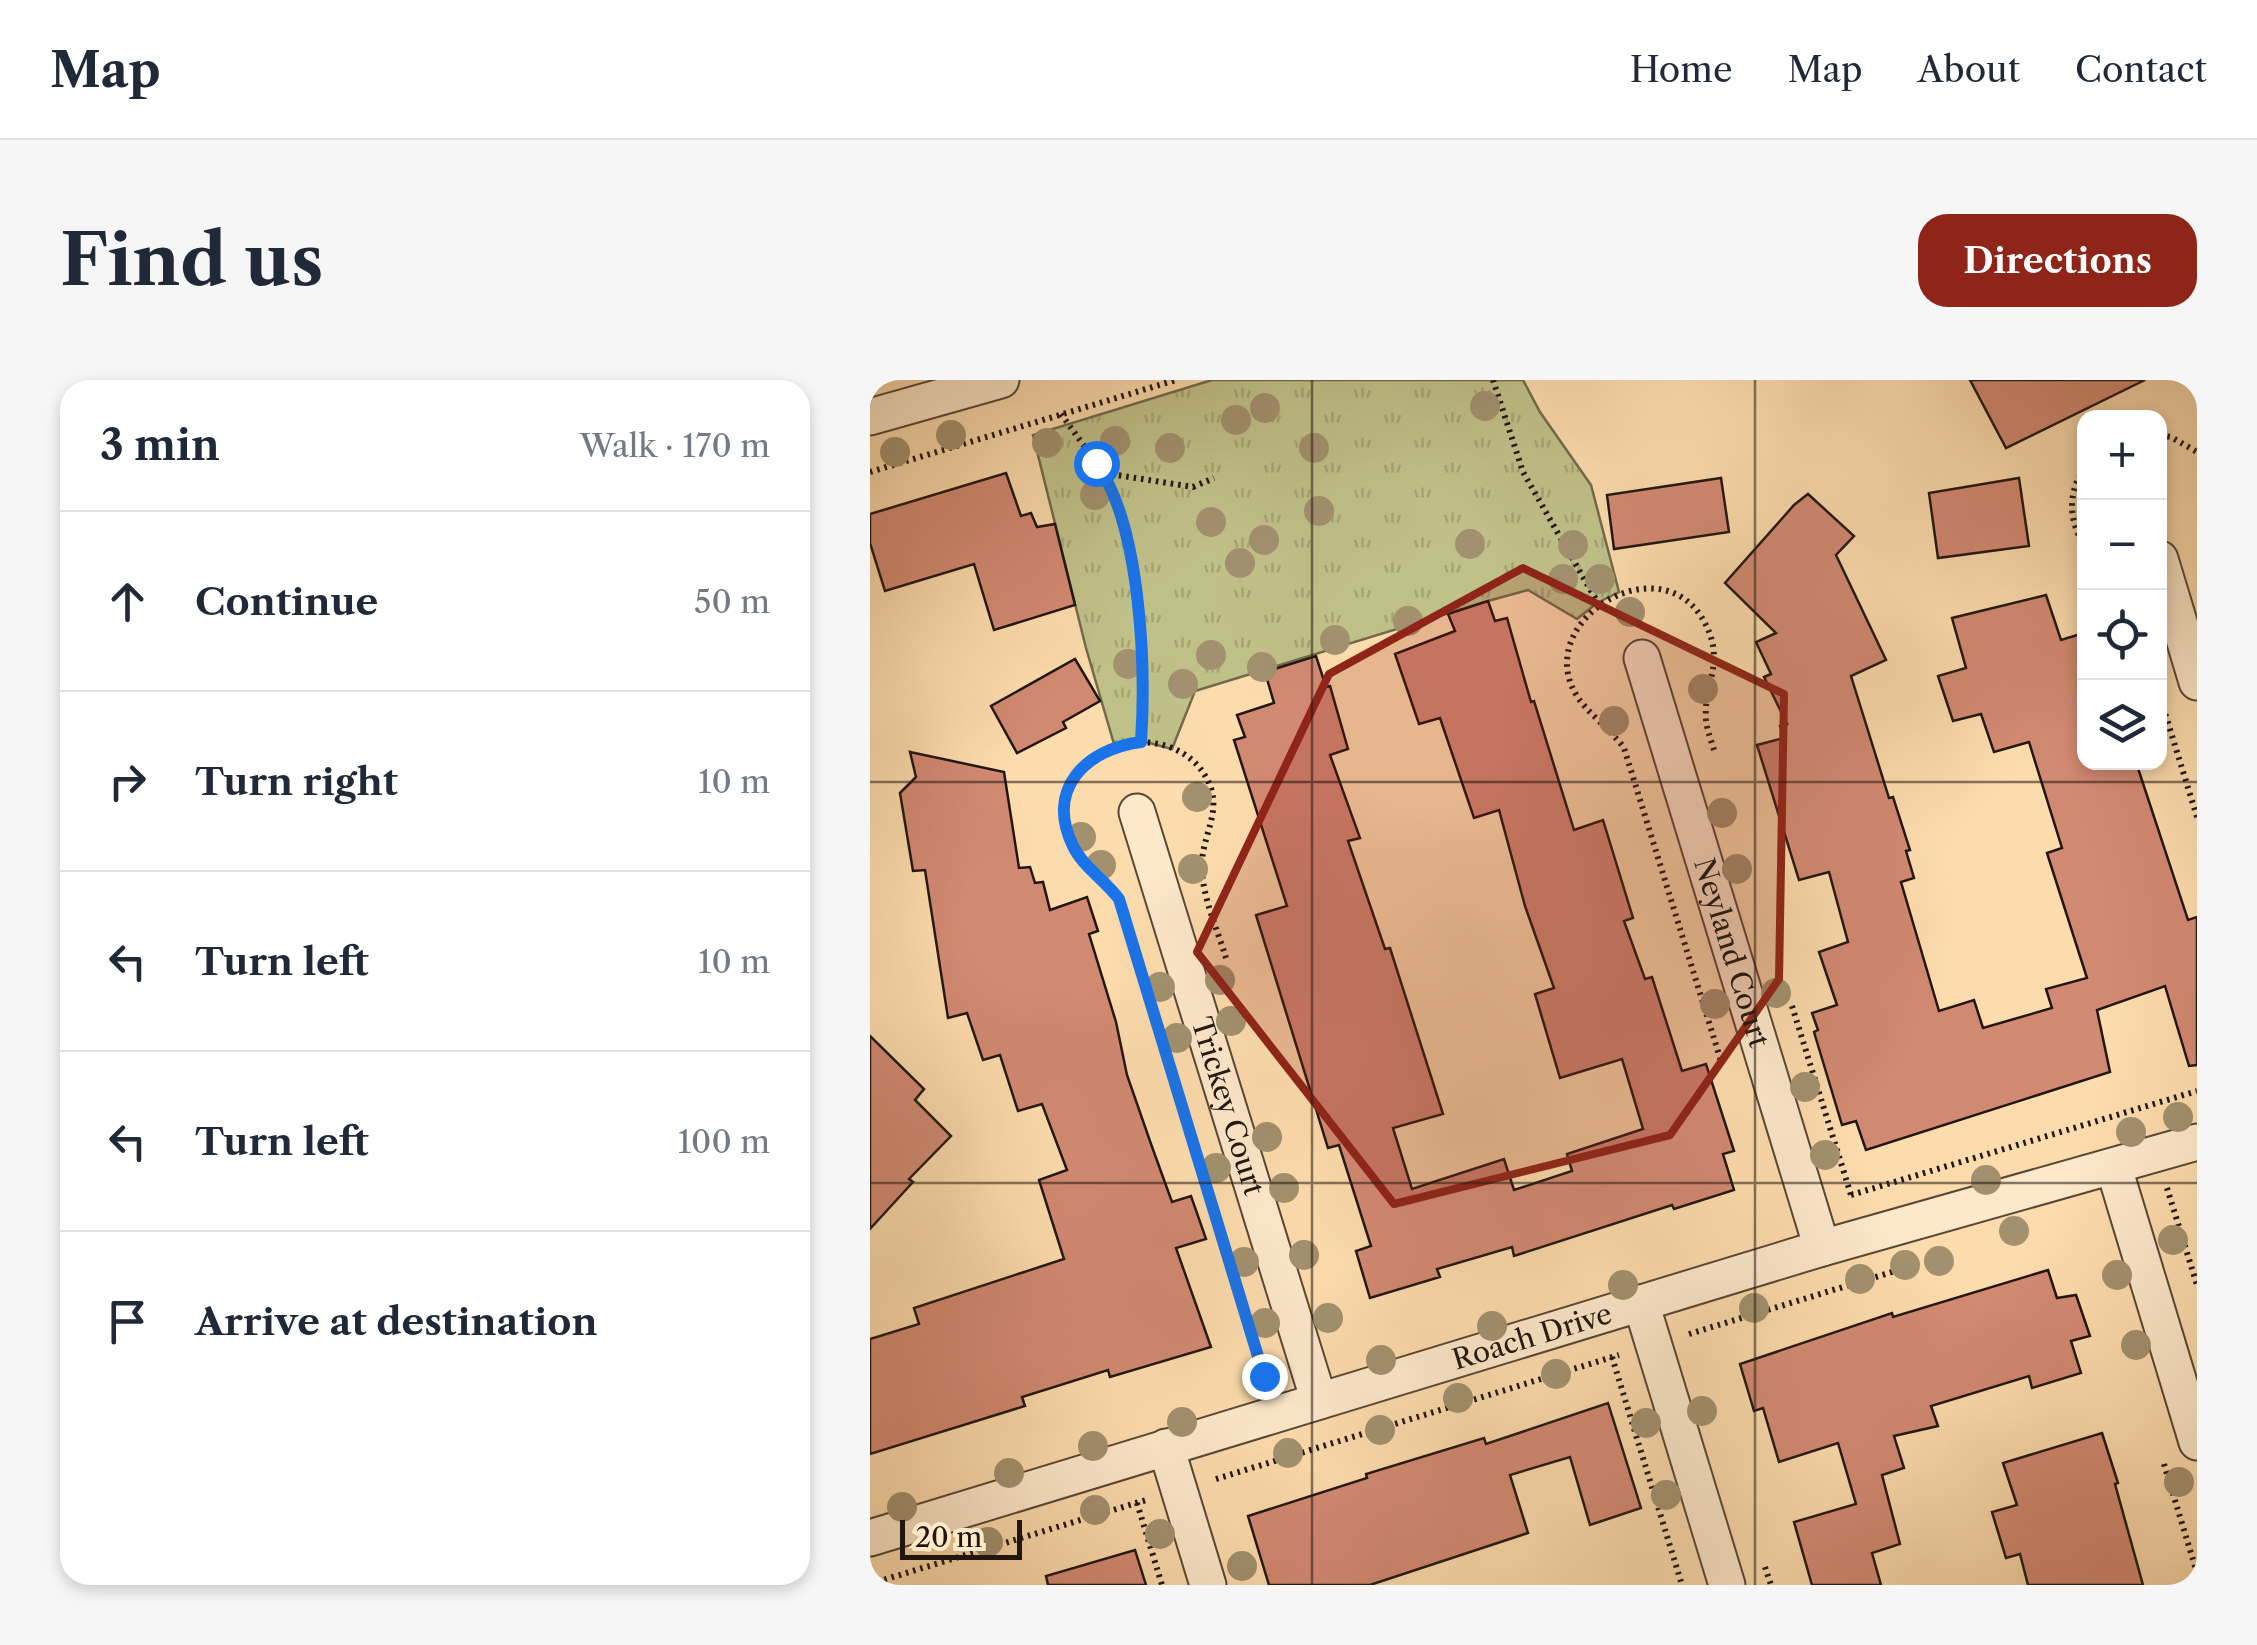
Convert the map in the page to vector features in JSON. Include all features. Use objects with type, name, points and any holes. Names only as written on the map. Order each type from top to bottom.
[{"type":"street","points":[[870,416],[1001,380]]},
{"type":"street","points":[[2167,583],[2197,682]]},
{"type":"street","name":"Neyland Court","points":[[1642,658],[1822,1248]]},
{"type":"street","name":"Trickey Court","points":[[1137,812],[1319,1401]]},
{"type":"street","name":"Roach Drive","points":[[870,1538],[1822,1248],[2119,1185],[2197,1142]]},
{"type":"street","points":[[2119,1185],[2197,1442]]},
{"type":"street","points":[[1641,1303],[1727,1585]]},
{"type":"street","points":[[1166,1447],[1208,1585]]},
{"type":"path","points":[[870,472],[1176,380]]},
{"type":"path","points":[[1493,380],[1523,472],[1599,605]]},
{"type":"path","points":[[1061,414],[1103,472],[1122,514],[1139,620],[1141,742]]},
{"type":"path","points":[[2167,436],[2197,452]]},
{"type":"path","points":[[1103,472],[1193,488],[1214,478]]},
{"type":"path","points":[[2077,481],[2071,508],[2077,533]]},
{"type":"path","points":[[1715,754],[1706,721],[1714,650],[1708,626],[1695,606],[1658,586],[1599,605],[1575,631],[1567,647],[1568,671],[1574,691],[1624,748],[1724,1069]]},
{"type":"path","points":[[2167,717],[2197,818]]},
{"type":"path","points":[[1231,976],[1203,882],[1202,860],[1215,813],[1210,785],[1200,767],[1177,752],[1141,742],[1119,745],[1085,764],[1073,777],[1066,795],[1066,822],[1072,844],[1083,862],[1119,899],[1264,1376]]},
{"type":"path","points":[[1788,992],[1850,1196]]},
{"type":"path","points":[[2119,1185],[2167,1188],[2182,1184]]},
{"type":"path","points":[[2167,1188],[2197,1285]]},
{"type":"path","points":[[870,1584],[1918,1264]]},
{"type":"path","points":[[1612,1357],[1682,1585]]},
{"type":"path","points":[[1137,1503],[1162,1585]]},
{"type":"highlighted area","points":[[1523,568],[1784,694],[1779,979],[1670,1135],[1394,1204],[1197,952],[1329,674]]},
{"type":"green space","points":[[1212,380],[1523,380],[1540,412],[1591,485],[1619,592],[1577,619],[1528,590],[1488,601],[1195,691],[1172,749],[1142,741],[1114,744],[1033,435]]},
{"type":"building","points":[[1970,380],[2145,380],[2077,410],[2006,448]]},
{"type":"building","points":[[1006,473],[1021,516],[1031,513],[1037,527],[1055,524],[1075,605],[994,630],[974,564],[885,591],[870,543],[870,514]]},
{"type":"building","points":[[1721,478],[1729,532],[1614,549],[1607,495]]},
{"type":"building","points":[[2019,478],[2029,546],[1938,558],[1929,493]]},
{"type":"building","points":[[1808,494],[1854,536],[1836,555],[1886,660],[1851,676],[1889,798],[1893,797],[1910,850],[1906,851],[1914,878],[1901,882],[1939,1011],[1974,1000],[1983,1028],[2052,1008],[2046,989],[2087,978],[2047,853],[2062,848],[2029,742],[1994,752],[1981,714],[1953,721],[1938,676],[1966,668],[1952,618],[2046,595],[2061,640],[2077,635],[2077,770],[2139,770],[2188,920],[2197,917],[2197,1065],[2189,1066],[2165,986],[2097,1010],[2110,1072],[1866,1150],[1856,1121],[1842,1125],[1812,1013],[1837,1005],[1819,952],[1848,942],[1829,872],[1799,880],[1757,745],[1784,738],[1780,726],[1787,724],[1764,677],[1771,674],[1756,642],[1776,633],[1725,583]]},
{"type":"building","points":[[1488,601],[1495,621],[1507,618],[1574,830],[1603,820],[1633,918],[1624,921],[1645,979],[1652,977],[1682,1071],[1706,1064],[1734,1151],[1723,1154],[1734,1190],[1674,1209],[1672,1205],[1514,1256],[1512,1247],[1437,1269],[1440,1277],[1370,1298],[1356,1251],[1371,1246],[1339,1145],[1328,1148],[1256,915],[1287,906],[1234,740],[1245,737],[1237,715],[1274,703],[1265,672],[1316,656],[1326,687],[1330,686],[1348,749],[1330,755],[1360,838],[1348,841],[1385,949],[1390,948],[1443,1114],[1393,1128],[1412,1189],[1504,1159],[1514,1190],[1572,1171],[1567,1154],[1643,1129],[1622,1059],[1560,1078],[1535,994],[1554,988],[1525,906],[1499,810],[1474,818],[1440,718],[1419,724],[1395,654],[1455,631],[1448,614]]},
{"type":"building","points":[[1075,659],[1100,701],[1063,722],[1066,728],[1017,753],[991,706]]},
{"type":"building","points":[[910,752],[1004,772],[1019,868],[1030,867],[1035,883],[1043,882],[1050,910],[1087,897],[1098,931],[1089,934],[1116,1022],[1127,1075],[1151,1144],[1172,1202],[1191,1196],[1206,1239],[1176,1248],[1211,1347],[1110,1377],[1108,1370],[1022,1397],[1025,1406],[870,1454],[870,1339],[919,1324],[914,1308],[1064,1259],[1039,1180],[1067,1170],[1042,1104],[1018,1111],[1000,1055],[983,1060],[967,1013],[948,1018],[925,870],[913,871],[900,793],[916,777]]},
{"type":"building","points":[[870,1036],[924,1089],[915,1100],[951,1136],[909,1179],[913,1182],[870,1229]]},
{"type":"building","points":[[2048,1270],[2057,1298],[2076,1295],[2090,1336],[2071,1341],[2081,1373],[2032,1388],[2029,1376],[1931,1406],[1938,1426],[1894,1436],[1904,1468],[1882,1475],[1900,1544],[1872,1553],[1881,1585],[1812,1585],[1794,1522],[1856,1504],[1838,1443],[1779,1462],[1763,1408],[1754,1411],[1740,1364],[1892,1313],[1893,1317]]},
{"type":"building","points":[[1608,1403],[1641,1508],[1590,1525],[1570,1457],[1510,1475],[1528,1533],[1370,1585],[1269,1585],[1248,1516],[1367,1478],[1366,1474],[1484,1438],[1486,1444]]},
{"type":"building","points":[[2102,1433],[2143,1585],[2028,1585],[2020,1554],[2006,1558],[1992,1512],[2017,1505],[2003,1463]]},
{"type":"building","points":[[1135,1550],[1146,1585],[1048,1585],[1046,1576]]},
{"type":"route","points":[[1096,463],[1122,514],[1139,620],[1141,742],[1119,745],[1085,764],[1073,777],[1066,795],[1066,822],[1072,844],[1083,862],[1119,899],[1264,1376]]}]
